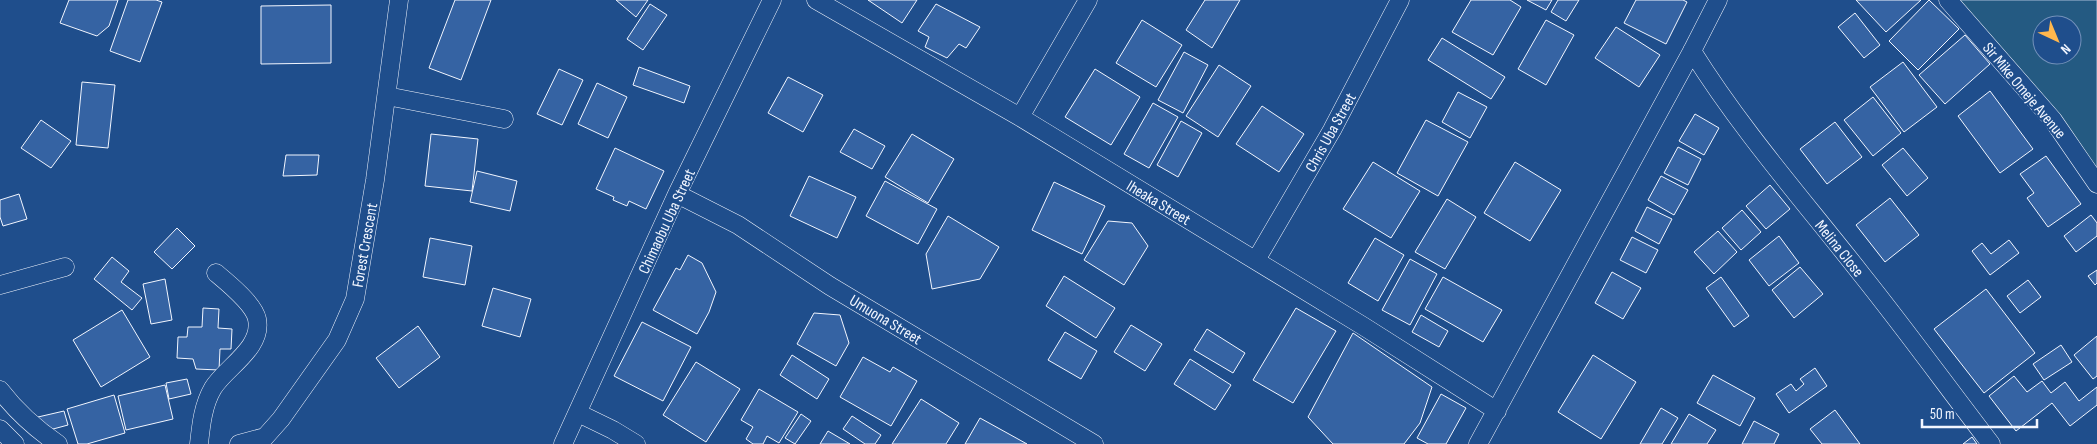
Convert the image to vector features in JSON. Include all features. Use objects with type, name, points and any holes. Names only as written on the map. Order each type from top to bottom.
[{"type":"street","name":"Forest Crescent","points":[[239,444],[265,437],[271,431],[305,386],[345,325],[355,299],[361,272],[387,96],[399,0]]},
{"type":"street","name":"Chimaobu Uba Street","points":[[563,444],[678,194],[772,0]]},
{"type":"street","name":"Iheaka Street","points":[[816,0],[1020,117],[1256,260],[1497,411]]},
{"type":"street","points":[[1020,117],[1088,0]]},
{"type":"street","name":"Chris Uba Street","points":[[1256,260],[1328,137],[1400,0]]},
{"type":"street","points":[[1478,444],[1718,0]]},
{"type":"street","name":"Sir Mike Omeje Avenue","points":[[1948,0],[2054,120],[2097,184]]},
{"type":"street","name":"Melina Close","points":[[1692,51],[1762,151],[1863,276],[1991,444]]},
{"type":"street","points":[[387,96],[504,119]]},
{"type":"street","name":"Umuona Street","points":[[678,194],[738,225],[830,286],[1094,444]]},
{"type":"street","points":[[0,285],[65,267]]},
{"type":"street","points":[[198,444],[206,402],[212,389],[242,357],[253,342],[257,327],[255,312],[216,273]]},
{"type":"street","points":[[0,390],[10,403],[39,431],[58,444]]},
{"type":"street","points":[[578,413],[614,430],[636,444]]},
{"type":"shaded area","points":[[1954,0],[2097,0],[2097,175]]},
{"type":"building","points":[[69,0],[118,0],[109,26],[97,36],[60,23]]},
{"type":"building","points":[[128,0],[156,0],[162,2],[140,62],[110,51]]},
{"type":"building","points":[[455,0],[491,0],[461,80],[429,68]]},
{"type":"building","points":[[616,0],[648,0],[636,17]]},
{"type":"building","points":[[868,0],[917,0],[902,23]]},
{"type":"building","points":[[1205,0],[1240,0],[1212,48],[1186,30]]},
{"type":"building","points":[[1471,0],[1510,0],[1521,7],[1493,55],[1452,32]]},
{"type":"building","points":[[1527,0],[1552,0],[1546,10]]},
{"type":"building","points":[[1558,0],[1579,0],[1566,21],[1551,12]]},
{"type":"building","points":[[1636,0],[1683,0],[1687,2],[1666,44],[1624,23]]},
{"type":"building","points":[[1856,0],[1921,0],[1886,32]]},
{"type":"building","points":[[1929,0],[1959,29],[1918,70],[1889,41]]},
{"type":"building","points":[[650,4],[667,15],[643,50],[627,39]]},
{"type":"building","points":[[936,4],[980,27],[966,48],[959,44],[947,58],[925,47],[929,37],[918,31]]},
{"type":"building","points":[[331,5],[331,63],[261,64],[261,6]]},
{"type":"building","points":[[1855,13],[1880,45],[1864,58],[1838,27]]},
{"type":"building","points":[[1142,20],[1182,45],[1156,87],[1116,63]]},
{"type":"building","points":[[1546,20],[1574,35],[1546,85],[1518,69]]},
{"type":"building","points":[[1616,27],[1660,55],[1639,87],[1595,58]]},
{"type":"building","points":[[1965,35],[1990,64],[1945,104],[1919,75]]},
{"type":"building","points":[[1442,38],[1505,77],[1491,99],[1428,60]]},
{"type":"building","points":[[1184,52],[1208,65],[1183,113],[1158,100]]},
{"type":"building","points":[[1903,62],[1937,107],[1904,132],[1870,87]]},
{"type":"building","points":[[1219,65],[1251,86],[1218,137],[1186,116]]},
{"type":"building","points":[[639,67],[690,86],[684,103],[633,85]]},
{"type":"building","points":[[559,69],[583,80],[562,125],[537,114]]},
{"type":"building","points":[[1095,69],[1140,97],[1111,145],[1065,117]]},
{"type":"building","points":[[788,77],[823,95],[803,132],[768,113]]},
{"type":"building","points":[[82,82],[115,85],[108,148],[76,145]]},
{"type":"building","points":[[597,83],[627,97],[608,138],[578,124]]},
{"type":"building","points":[[1990,91],[2033,149],[2000,173],[1958,116]]},
{"type":"building","points":[[1458,92],[1487,107],[1470,138],[1442,122]]},
{"type":"building","points":[[1873,97],[1901,133],[1873,156],[1844,120]]},
{"type":"building","points":[[1153,103],[1178,117],[1149,168],[1124,154]]},
{"type":"building","points":[[1262,106],[1304,134],[1279,172],[1236,144]]},
{"type":"building","points":[[1695,114],[1719,128],[1704,155],[1679,141]]},
{"type":"building","points":[[41,120],[71,141],[51,168],[21,148]]},
{"type":"building","points":[[1426,120],[1468,142],[1438,196],[1397,173]]},
{"type":"building","points":[[1181,121],[1202,133],[1178,177],[1157,165]]},
{"type":"building","points":[[1835,122],[1862,157],[1827,184],[1800,149]]},
{"type":"building","points":[[854,129],[885,146],[872,169],[840,152]]},
{"type":"building","points":[[431,134],[478,139],[472,191],[425,186]]},
{"type":"building","points":[[912,134],[954,159],[928,203],[885,177]]},
{"type":"building","points":[[1678,147],[1701,159],[1688,185],[1664,173]]},
{"type":"building","points":[[615,148],[664,171],[646,209],[629,201],[627,206],[613,200],[614,197],[596,189]]},
{"type":"building","points":[[1903,148],[1928,178],[1907,196],[1882,165]]},
{"type":"building","points":[[286,155],[319,155],[317,175],[283,176]]},
{"type":"building","points":[[2046,156],[2081,204],[2048,227],[2027,198],[2034,193],[2020,174]]},
{"type":"building","points":[[1373,162],[1420,191],[1391,238],[1343,209]]},
{"type":"building","points":[[1515,162],[1561,190],[1530,241],[1484,213]]},
{"type":"building","points":[[477,171],[517,181],[510,211],[470,202]]},
{"type":"building","points":[[809,176],[856,197],[837,238],[790,216]]},
{"type":"building","points":[[1661,176],[1688,190],[1674,215],[1648,200]]},
{"type":"building","points":[[885,181],[937,209],[918,244],[866,216]]},
{"type":"building","points":[[1054,182],[1105,206],[1082,254],[1032,230]]},
{"type":"building","points":[[1770,185],[1790,209],[1766,229],[1746,206]]},
{"type":"building","points":[[19,194],[27,219],[3,226],[0,217],[0,200]]},
{"type":"building","points":[[1890,198],[1919,235],[1885,262],[1856,225]]},
{"type":"building","points":[[1447,199],[1476,217],[1445,269],[1415,252]]},
{"type":"building","points":[[1647,207],[1672,219],[1659,244],[1635,231]]},
{"type":"building","points":[[1742,210],[1761,232],[1741,250],[1722,228]]},
{"type":"building","points":[[2091,215],[2097,223],[2097,236],[2076,252],[2064,236]]},
{"type":"building","points":[[948,216],[999,247],[980,279],[932,289],[926,254]]},
{"type":"building","points":[[1108,221],[1132,223],[1148,246],[1124,285],[1084,260]]},
{"type":"building","points":[[177,228],[195,246],[172,269],[154,252]]},
{"type":"building","points":[[1718,231],[1737,252],[1714,274],[1694,252]]},
{"type":"building","points":[[1779,236],[1799,263],[1769,286],[1749,260]]},
{"type":"building","points":[[1632,237],[1658,250],[1646,273],[1620,260]]},
{"type":"building","points":[[430,238],[472,246],[465,285],[423,277]]},
{"type":"building","points":[[1375,238],[1404,255],[1378,301],[1348,283]]},
{"type":"building","points":[[2009,240],[2019,253],[1990,275],[1972,251],[1982,243],[1991,254]]},
{"type":"building","points":[[688,255],[702,263],[716,292],[709,312],[697,334],[653,310],[676,268],[680,270]]},
{"type":"building","points":[[112,257],[129,271],[121,282],[142,298],[132,310],[94,279]]},
{"type":"building","points":[[1410,259],[1437,274],[1410,325],[1382,310]]},
{"type":"building","points":[[1800,267],[1823,294],[1794,318],[1772,290]]},
{"type":"building","points":[[2097,270],[2097,283],[2095,285],[2088,276]]},
{"type":"building","points":[[1612,272],[1641,288],[1623,319],[1595,303]]},
{"type":"building","points":[[1064,276],[1115,308],[1096,338],[1046,306]]},
{"type":"building","points":[[1443,277],[1502,310],[1483,342],[1425,309]]},
{"type":"building","points":[[1721,277],[1749,316],[1734,327],[1706,288]]},
{"type":"building","points":[[165,279],[172,320],[151,324],[143,284]]},
{"type":"building","points":[[2028,280],[2041,297],[2020,313],[2007,296]]},
{"type":"building","points":[[493,288],[531,299],[520,337],[482,326]]},
{"type":"building","points":[[1986,289],[2035,353],[1984,393],[1934,329]]},
{"type":"building","points":[[203,308],[219,309],[218,328],[232,329],[231,349],[220,349],[219,370],[196,369],[193,359],[177,358],[178,337],[187,337],[188,327],[202,327]]},
{"type":"building","points":[[1296,308],[1336,331],[1293,403],[1253,380]]},
{"type":"building","points":[[122,310],[150,357],[101,387],[73,340]]},
{"type":"building","points":[[814,313],[840,315],[849,343],[836,366],[797,344]]},
{"type":"building","points":[[1421,315],[1448,331],[1439,347],[1412,332]]},
{"type":"building","points":[[642,322],[691,347],[663,401],[614,376]]},
{"type":"building","points":[[1131,325],[1162,344],[1145,371],[1114,352]]},
{"type":"building","points":[[418,326],[440,357],[399,388],[376,358]]},
{"type":"building","points":[[1207,329],[1245,353],[1233,373],[1194,350]]},
{"type":"building","points":[[1065,332],[1097,351],[1081,379],[1048,360]]},
{"type":"building","points":[[1353,333],[1432,387],[1420,423],[1404,444],[1333,444],[1308,417]]},
{"type":"building","points":[[2097,336],[2097,376],[2093,379],[2074,355]]},
{"type":"building","points":[[2061,345],[2072,362],[2044,380],[2033,364]]},
{"type":"building","points":[[792,355],[829,379],[817,399],[780,375]]},
{"type":"building","points":[[1593,355],[1636,382],[1601,439],[1558,412]]},
{"type":"building","points":[[863,357],[890,372],[893,367],[917,381],[891,426],[840,397]]},
{"type":"building","points":[[1190,359],[1231,385],[1215,410],[1174,384]]},
{"type":"building","points":[[696,362],[740,389],[706,442],[663,415]]},
{"type":"building","points":[[1815,368],[1827,386],[1789,413],[1776,394],[1791,384],[1796,391],[1804,384],[1800,379]]},
{"type":"building","points":[[1713,375],[1755,398],[1740,426],[1697,403]]},
{"type":"building","points":[[2014,376],[2027,392],[2042,381],[2051,393],[2065,382],[2079,401],[2097,387],[2097,405],[2070,426],[2052,403],[2016,431],[1989,396]]},
{"type":"building","points":[[187,379],[191,394],[169,399],[166,383]]},
{"type":"building","points":[[165,385],[173,419],[126,430],[118,396]]},
{"type":"building","points":[[759,389],[798,412],[779,443],[767,436],[763,444],[753,444],[746,439],[753,427],[741,420]]},
{"type":"building","points":[[1441,394],[1466,408],[1446,444],[1428,444],[1417,438]]},
{"type":"building","points":[[114,395],[125,433],[87,444],[78,444],[67,409]]},
{"type":"building","points":[[921,399],[959,423],[946,444],[892,444]]},
{"type":"building","points":[[1661,408],[1678,418],[1662,444],[1640,444]]},
{"type":"building","points":[[1835,410],[1860,444],[1822,444],[1810,429]]},
{"type":"building","points":[[64,411],[68,425],[42,432],[38,417]]},
{"type":"building","points":[[801,414],[811,421],[795,444],[785,438]]},
{"type":"building","points":[[1689,414],[1716,430],[1707,444],[1671,444]]},
{"type":"building","points":[[852,416],[881,435],[875,444],[865,444],[843,429]]},
{"type":"building","points":[[980,418],[1027,444],[965,444]]},
{"type":"building","points":[[1754,421],[1779,434],[1774,444],[1742,444]]},
{"type":"building","points":[[828,431],[850,444],[820,444]]},
{"type":"building","points":[[1972,437],[1977,444],[1963,444]]}]
